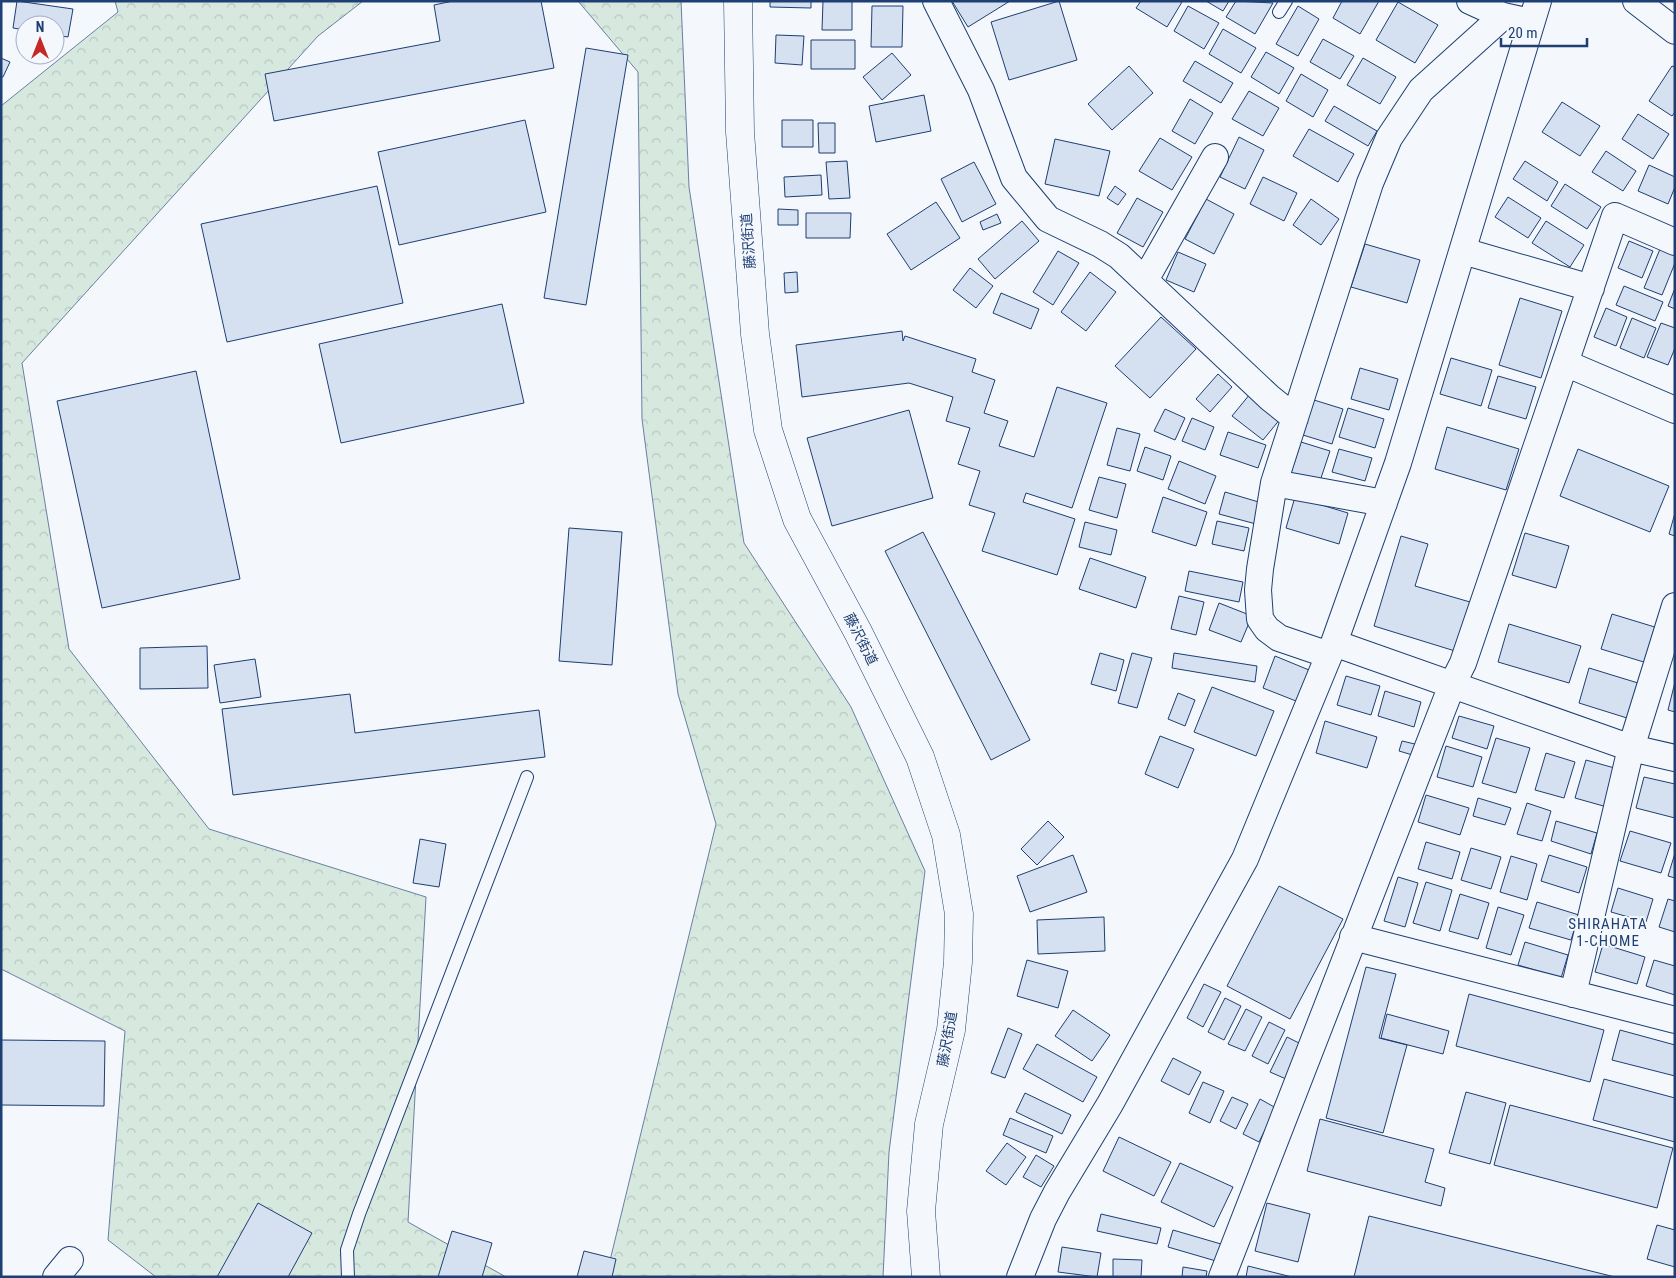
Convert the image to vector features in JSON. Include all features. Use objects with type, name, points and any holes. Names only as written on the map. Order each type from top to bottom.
[{"type":"highway","name":"藤沢街道","points":[[738,1],[740,132],[755,334],[768,430],[797,519],[858,632],[920,757],[946,835],[958,914],[958,962],[951,1030],[930,1124],[922,1201],[926,1277]]},
{"type":"street","points":[[936,1],[981,90],[1014,178],[1048,219],[1100,244],[1119,256],[1270,398],[1295,418]]},
{"type":"street","points":[[1020,1277],[1043,1219],[1057,1192],[1110,1104],[1245,859],[1331,649],[1384,503],[1535,12],[1504,16],[1470,1]]},
{"type":"street","points":[[1636,1],[1675,31]]},
{"type":"street","points":[[1504,16],[1421,90],[1388,138],[1370,183],[1274,483],[1260,569],[1258,590],[1260,618],[1266,629],[1280,638],[1331,649],[1452,685],[1631,748],[1675,758]]},
{"type":"street","points":[[1145,280],[1215,157]]},
{"type":"street","points":[[1222,1277],[1452,685],[1464,663],[1614,216],[1675,242]]},
{"type":"street","points":[[1463,251],[1591,288]]},
{"type":"street","points":[[1565,363],[1675,410]]},
{"type":"street","points":[[1274,483],[1384,503]]},
{"type":"street","points":[[1572,994],[1631,748],[1675,606]]},
{"type":"street","points":[[1353,938],[1675,1020]]},
{"type":"lane","points":[[348,1277],[347,1250],[359,1214],[527,777]]},
{"type":"green space","points":[[115,1],[363,1],[318,36],[22,363],[69,649],[209,829],[426,897],[408,1222],[506,1277],[156,1277],[108,1240],[125,1031],[1,969],[1,106],[52,65],[65,65],[65,55],[118,12]]},
{"type":"green space","points":[[578,1],[681,1],[689,187],[744,543],[851,707],[925,871],[889,1152],[883,1277],[606,1277],[716,824],[678,694],[642,419],[638,72]]},
{"type":"building","points":[[17,1],[73,9],[68,37],[65,37],[65,15],[15,15],[15,28],[13,28]]},
{"type":"building","points":[[453,1],[541,1],[554,68],[274,121],[265,74],[440,41],[434,5]]},
{"type":"building","points":[[770,1],[811,1],[811,8],[770,7]]},
{"type":"building","points":[[823,1],[852,1],[852,30],[822,30]]},
{"type":"building","points":[[952,1],[1010,1],[968,27]]},
{"type":"building","points":[[1059,1],[1077,60],[1009,80],[991,22]]},
{"type":"building","points":[[1141,1],[1182,2],[1167,27],[1136,8]]},
{"type":"building","points":[[1206,1],[1229,1],[1223,11]]},
{"type":"building","points":[[1236,1],[1273,3],[1255,34],[1226,17]]},
{"type":"building","points":[[1342,1],[1379,1],[1360,34],[1333,18]]},
{"type":"building","points":[[1398,2],[1438,25],[1415,63],[1376,40]]},
{"type":"building","points":[[872,6],[903,6],[902,47],[871,47]]},
{"type":"building","points":[[1188,6],[1219,23],[1204,49],[1174,31]]},
{"type":"building","points":[[1298,6],[1319,19],[1298,56],[1276,44]]},
{"type":"building","points":[[1223,29],[1256,48],[1241,73],[1209,54]]},
{"type":"building","points":[[776,35],[804,36],[802,65],[775,63]]},
{"type":"building","points":[[1323,39],[1354,56],[1340,79],[1310,62]]},
{"type":"building","points":[[811,40],[855,40],[855,69],[811,69]]},
{"type":"building","points":[[586,48],[628,55],[586,305],[544,298]]},
{"type":"building","points":[[1266,52],[1294,68],[1279,94],[1251,77]]},
{"type":"building","points":[[892,53],[911,75],[882,100],[863,77]]},
{"type":"building","points":[[1,58],[10,62],[3,77],[1,77]]},
{"type":"building","points":[[1363,58],[1396,77],[1380,104],[1347,85]]},
{"type":"building","points":[[1195,61],[1233,83],[1221,103],[1183,81]]},
{"type":"building","points":[[1129,66],[1153,93],[1112,130],[1088,104]]},
{"type":"building","points":[[1672,66],[1675,67],[1675,112],[1672,116],[1649,101]]},
{"type":"building","points":[[1301,74],[1328,90],[1313,117],[1286,101]]},
{"type":"building","points":[[1249,91],[1279,108],[1263,136],[1232,119]]},
{"type":"building","points":[[924,95],[931,131],[876,142],[869,106]]},
{"type":"building","points":[[1190,99],[1213,113],[1195,144],[1172,131]]},
{"type":"building","points":[[1562,102],[1600,126],[1580,156],[1542,132]]},
{"type":"building","points":[[1334,106],[1377,131],[1368,146],[1325,121]]},
{"type":"building","points":[[1638,114],[1669,134],[1653,159],[1622,139]]},
{"type":"building","points":[[525,120],[546,212],[399,245],[378,152]]},
{"type":"building","points":[[782,120],[813,120],[813,147],[782,147]]},
{"type":"building","points":[[818,123],[835,123],[835,153],[819,153]]},
{"type":"building","points":[[1309,129],[1354,154],[1338,182],[1293,156]]},
{"type":"building","points":[[1239,137],[1264,150],[1245,189],[1220,177]]},
{"type":"building","points":[[1160,138],[1192,157],[1172,190],[1139,171]]},
{"type":"building","points":[[1055,139],[1110,151],[1099,196],[1045,184]]},
{"type":"building","points":[[1606,151],[1636,171],[1623,191],[1592,172]]},
{"type":"building","points":[[847,161],[850,198],[829,199],[826,162]]},
{"type":"building","points":[[1525,161],[1558,182],[1547,201],[1513,179]]},
{"type":"building","points":[[974,162],[996,204],[962,222],[941,179]]},
{"type":"building","points":[[1649,165],[1675,177],[1675,187],[1668,204],[1638,191]]},
{"type":"building","points":[[821,175],[822,195],[785,197],[784,177]]},
{"type":"building","points":[[1263,177],[1297,193],[1284,221],[1250,204]]},
{"type":"building","points":[[1565,184],[1601,207],[1587,229],[1551,206]]},
{"type":"building","points":[[377,186],[403,303],[227,342],[201,224]]},
{"type":"building","points":[[1115,186],[1126,194],[1118,205],[1107,198]]},
{"type":"building","points":[[1508,197],[1541,218],[1528,238],[1495,217]]},
{"type":"building","points":[[1137,198],[1163,212],[1143,247],[1117,233]]},
{"type":"building","points":[[1206,199],[1234,214],[1214,254],[1185,239]]},
{"type":"building","points":[[1311,199],[1339,219],[1321,245],[1293,225]]},
{"type":"building","points":[[936,202],[960,238],[911,270],[887,234]]},
{"type":"building","points":[[778,209],[798,210],[798,225],[778,225]]},
{"type":"building","points":[[806,213],[851,213],[850,238],[806,238]]},
{"type":"building","points":[[997,214],[1001,223],[983,230],[980,222]]},
{"type":"building","points":[[1022,221],[1039,241],[995,279],[978,259]]},
{"type":"building","points":[[1546,221],[1584,245],[1570,267],[1532,243]]},
{"type":"building","points":[[1629,241],[1653,251],[1642,278],[1618,268]]},
{"type":"building","points":[[1365,244],[1420,260],[1407,303],[1351,287]]},
{"type":"building","points":[[1660,249],[1675,255],[1675,263],[1662,295],[1644,288]]},
{"type":"building","points":[[1058,251],[1079,263],[1053,305],[1033,292]]},
{"type":"building","points":[[1178,252],[1206,264],[1194,292],[1166,280]]},
{"type":"building","points":[[970,268],[993,286],[976,308],[953,290]]},
{"type":"building","points":[[797,272],[798,292],[785,293],[784,273]]},
{"type":"building","points":[[1090,272],[1116,292],[1086,331],[1061,312]]},
{"type":"building","points":[[1624,286],[1663,302],[1655,321],[1616,305]]},
{"type":"building","points":[[1675,288],[1675,309],[1668,306]]},
{"type":"building","points":[[1001,293],[1039,309],[1031,329],[993,313]]},
{"type":"building","points":[[1520,298],[1562,311],[1541,378],[1499,365]]},
{"type":"building","points":[[502,304],[524,403],[341,443],[319,344]]},
{"type":"building","points":[[1606,308],[1627,317],[1616,346],[1594,337]]},
{"type":"building","points":[[1161,317],[1196,349],[1150,398],[1115,366]]},
{"type":"building","points":[[1632,318],[1656,328],[1644,358],[1620,348]]},
{"type":"building","points":[[1661,323],[1675,328],[1675,348],[1668,365],[1647,357]]},
{"type":"building","points":[[902,331],[903,341],[905,336],[976,359],[972,372],[995,380],[984,413],[1008,421],[999,446],[1034,457],[1057,387],[1107,403],[1072,508],[1026,493],[1023,502],[1075,519],[1057,575],[982,551],[995,513],[969,505],[980,471],[958,464],[970,428],[946,421],[953,397],[909,383],[802,397],[796,345]]},
{"type":"building","points":[[1451,358],[1492,370],[1481,406],[1440,394]]},
{"type":"building","points":[[1360,368],[1398,379],[1389,410],[1351,399]]},
{"type":"building","points":[[196,371],[240,579],[102,608],[57,401]]},
{"type":"building","points":[[1218,374],[1232,387],[1210,412],[1196,399]]},
{"type":"building","points":[[1498,376],[1536,387],[1526,419],[1488,408]]},
{"type":"building","points":[[1250,394],[1281,418],[1263,440],[1232,416]]},
{"type":"building","points":[[1314,400],[1343,409],[1332,444],[1303,435]]},
{"type":"building","points":[[1348,408],[1384,419],[1375,448],[1339,437]]},
{"type":"building","points":[[1165,409],[1185,418],[1175,440],[1154,431]]},
{"type":"building","points":[[909,410],[933,498],[832,526],[807,438]]},
{"type":"building","points":[[1192,418],[1214,427],[1205,450],[1182,441]]},
{"type":"building","points":[[1447,427],[1519,449],[1506,490],[1435,469]]},
{"type":"building","points":[[1117,428],[1140,434],[1130,471],[1107,465]]},
{"type":"building","points":[[1228,432],[1266,445],[1258,468],[1220,455]]},
{"type":"building","points":[[1301,442],[1330,451],[1319,484],[1290,476]]},
{"type":"building","points":[[1145,447],[1171,456],[1163,480],[1137,471]]},
{"type":"building","points":[[1339,449],[1372,458],[1365,481],[1332,472]]},
{"type":"building","points":[[1578,449],[1669,486],[1650,532],[1560,496]]},
{"type":"building","points":[[1179,461],[1216,476],[1205,504],[1168,489]]},
{"type":"building","points":[[1099,477],[1126,484],[1117,518],[1089,510]]},
{"type":"building","points":[[1225,492],[1262,503],[1256,524],[1219,514]]},
{"type":"building","points":[[1163,497],[1207,512],[1196,546],[1152,532]]},
{"type":"building","points":[[1295,497],[1348,513],[1339,544],[1286,528]]},
{"type":"building","points":[[1675,513],[1675,536],[1669,534]]},
{"type":"building","points":[[1217,521],[1249,528],[1244,551],[1212,544]]},
{"type":"building","points":[[1085,522],[1117,530],[1111,555],[1079,547]]},
{"type":"building","points":[[569,528],[622,532],[612,665],[559,661]]},
{"type":"building","points":[[923,532],[1030,740],[991,760],[885,551]]},
{"type":"building","points":[[1525,533],[1569,546],[1556,588],[1512,575]]},
{"type":"building","points":[[1401,536],[1428,544],[1415,586],[1470,602],[1455,651],[1374,626]]},
{"type":"building","points":[[1090,558],[1146,577],[1136,608],[1079,589]]},
{"type":"building","points":[[1189,571],[1243,582],[1239,602],[1185,591]]},
{"type":"building","points":[[1179,596],[1204,602],[1196,635],[1171,629]]},
{"type":"building","points":[[1219,603],[1252,616],[1241,642],[1209,630]]},
{"type":"building","points":[[1612,614],[1658,628],[1647,663],[1601,649]]},
{"type":"building","points":[[1509,624],[1581,646],[1569,683],[1498,662]]},
{"type":"building","points":[[207,646],[208,688],[140,689],[140,648]]},
{"type":"building","points":[[1100,653],[1124,660],[1116,691],[1091,684]]},
{"type":"building","points":[[1132,653],[1152,658],[1137,708],[1118,703]]},
{"type":"building","points":[[1174,653],[1257,666],[1255,682],[1172,668]]},
{"type":"building","points":[[1275,656],[1309,670],[1296,701],[1263,688]]},
{"type":"building","points":[[255,659],[261,697],[220,703],[214,665]]},
{"type":"building","points":[[1589,668],[1638,683],[1627,718],[1579,703]]},
{"type":"building","points":[[1346,676],[1380,686],[1371,715],[1337,705]]},
{"type":"building","points":[[1675,682],[1675,712],[1668,710]]},
{"type":"building","points":[[1212,687],[1274,711],[1256,756],[1194,732]]},
{"type":"building","points":[[1385,691],[1421,702],[1414,727],[1378,716]]},
{"type":"building","points":[[1178,693],[1195,700],[1185,726],[1168,719]]},
{"type":"building","points":[[350,694],[355,733],[539,710],[545,757],[233,795],[222,709]]},
{"type":"building","points":[[1459,716],[1494,726],[1487,749],[1452,738]]},
{"type":"building","points":[[1325,721],[1377,737],[1367,768],[1316,753]]},
{"type":"building","points":[[1160,736],[1194,749],[1178,788],[1145,774]]},
{"type":"building","points":[[1496,738],[1530,748],[1516,793],[1482,783]]},
{"type":"building","points":[[1402,741],[1419,745],[1416,756],[1399,751]]},
{"type":"building","points":[[1446,746],[1482,757],[1473,787],[1437,777]]},
{"type":"building","points":[[1546,753],[1575,762],[1564,798],[1535,790]]},
{"type":"building","points":[[1586,760],[1618,769],[1607,807],[1575,798]]},
{"type":"building","points":[[1644,777],[1675,784],[1675,818],[1636,808]]},
{"type":"building","points":[[1426,795],[1469,808],[1460,835],[1418,822]]},
{"type":"building","points":[[1478,798],[1511,808],[1505,825],[1473,816]]},
{"type":"building","points":[[1527,803],[1551,811],[1542,841],[1517,834]]},
{"type":"building","points":[[1048,821],[1064,837],[1037,865],[1021,849]]},
{"type":"building","points":[[1556,821],[1597,833],[1591,854],[1551,841]]},
{"type":"building","points":[[1630,831],[1671,843],[1661,873],[1620,861]]},
{"type":"building","points":[[420,839],[446,844],[439,887],[413,883]]},
{"type":"building","points":[[1426,842],[1460,852],[1452,879],[1418,869]]},
{"type":"building","points":[[1471,848],[1501,857],[1491,889],[1461,880]]},
{"type":"building","points":[[1675,853],[1675,878],[1668,876]]},
{"type":"building","points":[[1073,855],[1087,892],[1030,912],[1017,876]]},
{"type":"building","points":[[1549,855],[1587,867],[1579,893],[1541,881]]},
{"type":"building","points":[[1511,856],[1537,864],[1527,900],[1500,892]]},
{"type":"building","points":[[1398,877],[1418,883],[1405,927],[1384,921]]},
{"type":"building","points":[[1426,882],[1452,890],[1440,931],[1413,923]]},
{"type":"building","points":[[1279,886],[1343,919],[1290,1019],[1227,986]]},
{"type":"building","points":[[1618,888],[1653,899],[1646,922],[1611,912]]},
{"type":"building","points":[[1460,894],[1489,903],[1478,939],[1449,931]]},
{"type":"building","points":[[1668,899],[1675,901],[1675,932],[1659,927]]},
{"type":"building","points":[[1537,902],[1579,915],[1571,940],[1529,928]]},
{"type":"building","points":[[1498,907],[1524,915],[1511,955],[1486,948]]},
{"type":"building","points":[[1104,917],[1105,951],[1038,954],[1037,920]]},
{"type":"building","points":[[1525,942],[1568,955],[1561,978],[1518,965]]},
{"type":"building","points":[[1603,944],[1645,957],[1637,984],[1595,972]]},
{"type":"building","points":[[1027,960],[1068,971],[1058,1008],[1017,996]]},
{"type":"building","points":[[1654,960],[1675,966],[1675,995],[1646,986]]},
{"type":"building","points":[[1366,967],[1396,974],[1379,1038],[1407,1045],[1383,1133],[1326,1118]]},
{"type":"building","points":[[1204,984],[1221,992],[1203,1027],[1187,1018]]},
{"type":"building","points":[[1469,994],[1604,1030],[1590,1082],[1456,1046]]},
{"type":"building","points":[[1225,998],[1241,1006],[1224,1040],[1208,1032]]},
{"type":"building","points":[[1246,1009],[1262,1017],[1245,1051],[1228,1044]]},
{"type":"building","points":[[1073,1010],[1110,1035],[1092,1061],[1055,1036]]},
{"type":"building","points":[[1387,1014],[1449,1031],[1443,1054],[1381,1038]]},
{"type":"building","points":[[1269,1022],[1285,1030],[1268,1064],[1252,1056]]},
{"type":"building","points":[[1008,1028],[1022,1034],[1005,1078],[991,1073]]},
{"type":"building","points":[[1620,1030],[1675,1045],[1675,1076],[1612,1060]]},
{"type":"building","points":[[1287,1037],[1303,1045],[1286,1079],[1270,1072]]},
{"type":"building","points":[[1,1040],[105,1041],[104,1106],[1,1105]]},
{"type":"building","points":[[1037,1044],[1097,1077],[1083,1102],[1023,1069]]},
{"type":"building","points":[[1173,1058],[1201,1072],[1189,1095],[1161,1081]]},
{"type":"building","points":[[1604,1079],[1675,1098],[1675,1142],[1593,1120]]},
{"type":"building","points":[[1203,1082],[1224,1091],[1210,1123],[1189,1113]]},
{"type":"building","points":[[1466,1092],[1506,1103],[1490,1164],[1449,1153]]},
{"type":"building","points":[[1025,1093],[1071,1115],[1062,1134],[1016,1112]]},
{"type":"building","points":[[1232,1097],[1248,1104],[1236,1129],[1220,1121]]},
{"type":"building","points":[[1260,1099],[1276,1108],[1259,1142],[1243,1134]]},
{"type":"building","points":[[1510,1105],[1673,1148],[1657,1208],[1494,1165]]},
{"type":"building","points":[[1010,1118],[1053,1136],[1046,1153],[1003,1135]]},
{"type":"building","points":[[1320,1119],[1434,1149],[1425,1182],[1445,1188],[1441,1206],[1307,1171]]},
{"type":"building","points":[[1119,1137],[1171,1162],[1154,1196],[1103,1171]]},
{"type":"building","points":[[1007,1143],[1026,1157],[1006,1185],[986,1171]]},
{"type":"building","points":[[1036,1155],[1054,1166],[1041,1187],[1023,1177]]},
{"type":"building","points":[[1180,1163],[1233,1187],[1214,1227],[1161,1202]]},
{"type":"building","points":[[258,1203],[312,1233],[288,1277],[217,1277]]},
{"type":"building","points":[[1267,1203],[1310,1214],[1298,1262],[1255,1251]]},
{"type":"building","points":[[1101,1214],[1161,1228],[1157,1244],[1097,1231]]},
{"type":"building","points":[[1369,1216],[1615,1277],[1354,1277]]},
{"type":"building","points":[[1657,1225],[1675,1230],[1675,1267],[1647,1259]]},
{"type":"building","points":[[1173,1230],[1221,1244],[1216,1261],[1168,1247]]},
{"type":"building","points":[[452,1231],[492,1243],[482,1277],[438,1277]]},
{"type":"building","points":[[1062,1247],[1101,1253],[1097,1277],[1058,1272]]},
{"type":"building","points":[[584,1251],[616,1259],[612,1277],[577,1277]]},
{"type":"building","points":[[1113,1259],[1142,1260],[1141,1277],[1113,1277]]},
{"type":"building","points":[[1248,1266],[1292,1277],[1246,1277]]},
{"type":"building","points":[[1183,1267],[1207,1271],[1206,1277],[1182,1277]]},
{"type":"district","name":"SHIRAHATA 1-CHOME","points":[[1608,932]]}]
